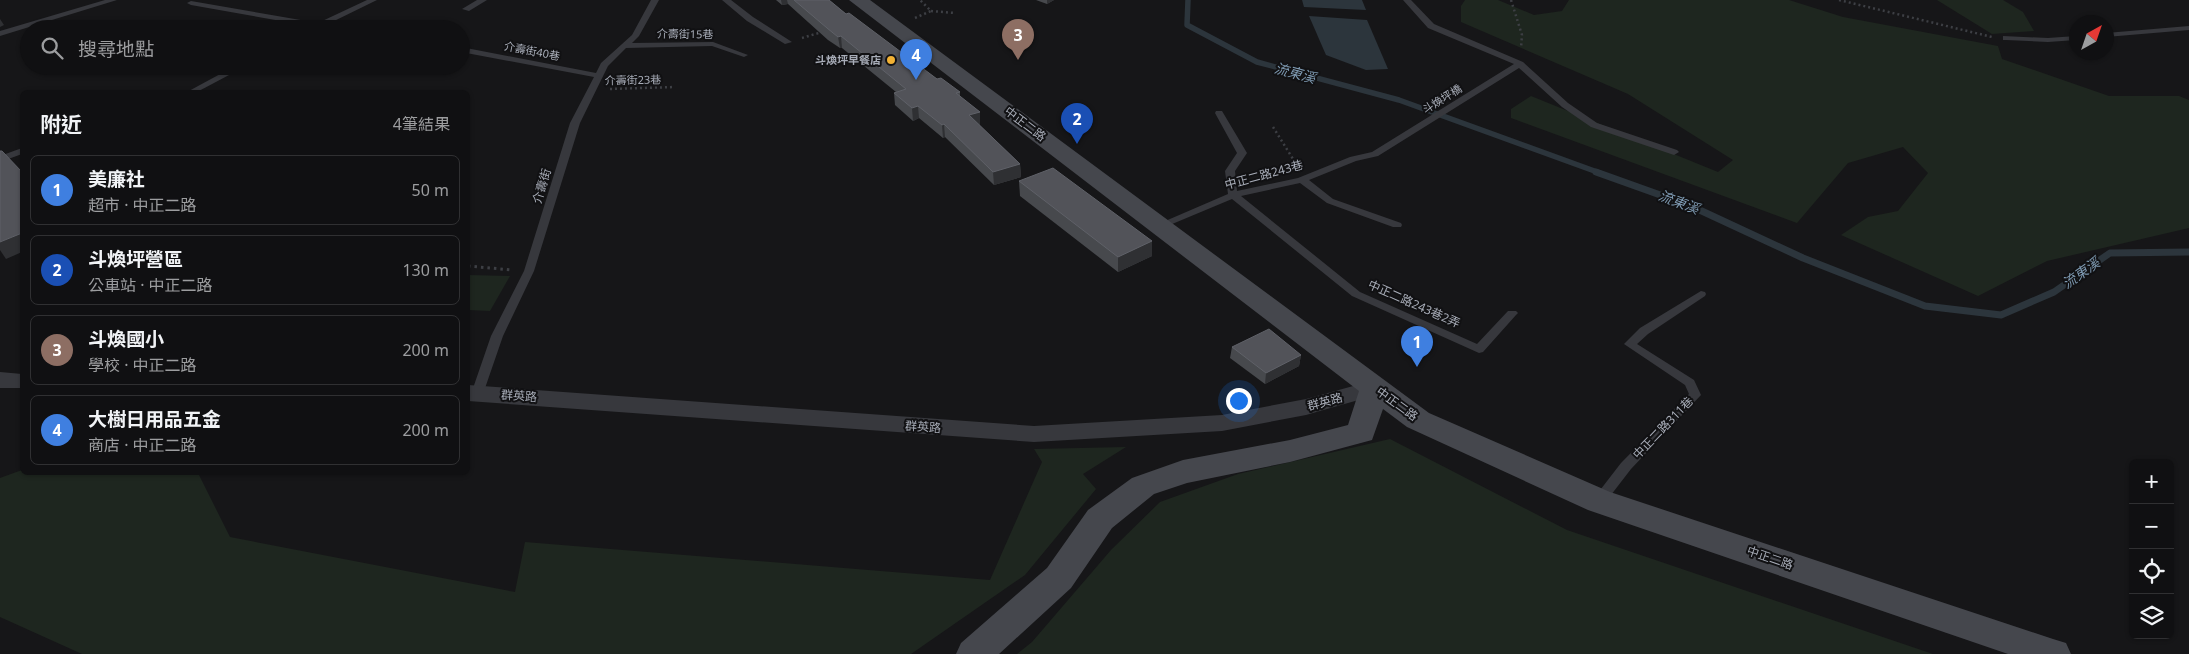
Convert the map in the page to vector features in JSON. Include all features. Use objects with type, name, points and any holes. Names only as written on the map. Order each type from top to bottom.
[{"type":"main road","name":"中正二路","points":[[858,0],[1418,420],[1598,500],[2053,654]]},
{"type":"main road","points":[[974,654],[1059,578],[1100,519],[1143,486],[1183,472],[1290,451],[1362,432],[1375,388]]},
{"type":"street","points":[[0,380],[20,381]]},
{"type":"street","name":"群英路","points":[[472,393],[1034,434],[1130,430],[1222,422],[1306,407],[1375,388]]},
{"type":"lane","points":[[47,20],[113,0]]},
{"type":"lane","points":[[332,20],[373,0]]},
{"type":"lane","points":[[466,9],[484,0]]},
{"type":"lane","name":"介壽街","points":[[472,393],[528,271],[575,123],[604,65],[635,36],[655,0]]},
{"type":"lane","points":[[726,0],[750,19],[788,42]]},
{"type":"lane","points":[[1407,0],[1431,26],[1520,64],[1565,105],[1594,125],[1674,152]]},
{"type":"lane","points":[[191,3],[280,20]]},
{"type":"lane","points":[[0,34],[20,28]]},
{"type":"lane","points":[[2114,34],[2189,28]]},
{"type":"lane","points":[[2006,38],[2048,40],[2069,38]]},
{"type":"lane","name":"介壽街15巷","points":[[624,46],[713,44],[744,55]]},
{"type":"lane","name":"介壽街40巷","points":[[470,51],[598,76]]},
{"type":"lane","name":"斗煥坪橋","points":[[1375,154],[1520,64]]},
{"type":"lane","points":[[195,90],[224,75]]},
{"type":"lane","points":[[1219,113],[1242,153],[1230,171],[1233,195]]},
{"type":"lane","points":[[0,159],[20,152]]},
{"type":"lane","name":"中正二路243巷","points":[[1161,226],[1233,195],[1302,180],[1353,159],[1375,154]]},
{"type":"lane","points":[[1302,180],[1330,201],[1397,225]]},
{"type":"lane","name":"中正二路243巷2弄","points":[[1233,195],[1356,294],[1479,349],[1512,313]]},
{"type":"lane","name":"中正二路311巷","points":[[1598,500],[1626,466],[1695,394],[1690,383],[1630,344],[1644,332],[1701,294]]},
{"type":"path","points":[[920,0],[930,11]]},
{"type":"path","points":[[1511,0],[1522,35],[1520,64]]},
{"type":"path","points":[[1839,0],[1990,36],[2006,38]]},
{"type":"path","points":[[893,26],[930,11],[955,13]]},
{"type":"path","points":[[788,42],[824,31]]},
{"type":"path","name":"介壽街23巷","points":[[592,89],[674,88]]},
{"type":"path","points":[[1273,128],[1302,173],[1302,180]]},
{"type":"path","points":[[470,266],[528,271]]},
{"type":"shaded area","points":[[1302,0],[1362,0],[1366,10],[1304,7]]},
{"type":"shaded area","points":[[1465,0],[1498,0],[1534,15],[1562,11],[1569,0],[1789,0],[1843,17],[1998,46],[2002,59],[2109,96],[2179,96],[2189,100],[2189,228],[2047,261],[1978,296],[1841,235],[1868,217],[1898,211],[1928,173],[1903,147],[1848,163],[1797,223],[1511,118],[1511,109],[1531,96],[1718,172],[1733,160],[1628,94],[1461,22],[1461,6]]},
{"type":"shaded area","points":[[1937,0],[2003,0],[2023,12],[2034,31],[1992,34]]},
{"type":"shaded area","points":[[1309,16],[1367,20],[1388,69],[1366,70],[1326,55]]},
{"type":"shaded area","points":[[470,275],[510,276],[490,311],[470,310]]},
{"type":"shaded area","points":[[1390,439],[1567,530],[1933,654],[1017,654],[1032,642],[1111,550],[1160,502],[1238,474]]},
{"type":"shaded area","points":[[1126,447],[1083,474],[1096,489],[1025,575],[911,654],[82,654],[0,617],[0,478],[20,471],[20,475],[199,475],[230,537],[515,592],[525,542],[990,580],[1042,462],[1034,449]]},
{"type":"building","points":[[794,0],[829,0],[937,79],[941,78],[960,92],[956,93],[980,112],[969,115],[1020,164],[993,172],[944,124],[942,125],[918,106],[912,108],[894,93],[906,89],[841,36],[838,37]]},
{"type":"building","points":[[0,151],[2,151],[20,170],[20,234],[0,242]]},
{"type":"building","points":[[1053,168],[1152,241],[1118,257],[1019,181]]},
{"type":"building","points":[[1269,329],[1301,355],[1266,373],[1232,347]]},
{"type":"waterway","name":"流東溪","points":[[1188,0],[1187,25],[1257,62],[1399,100],[1600,173]]},
{"type":"waterway","name":"流東溪","points":[[1596,172],[1691,206],[1803,258],[1925,306],[2001,315],[2054,292],[2110,253],[2189,252]]},
{"type":"place","name":"斗煥坪早餐店","points":[[891,60]]},
{"type":"place","name":"斗煥國小","points":[[1018,60]]},
{"type":"place","name":"大樹日用品五金","points":[[916,80]]},
{"type":"place","name":"斗煥坪營區","points":[[1077,144]]},
{"type":"place","name":"美廉社","points":[[1417,367]]}]
